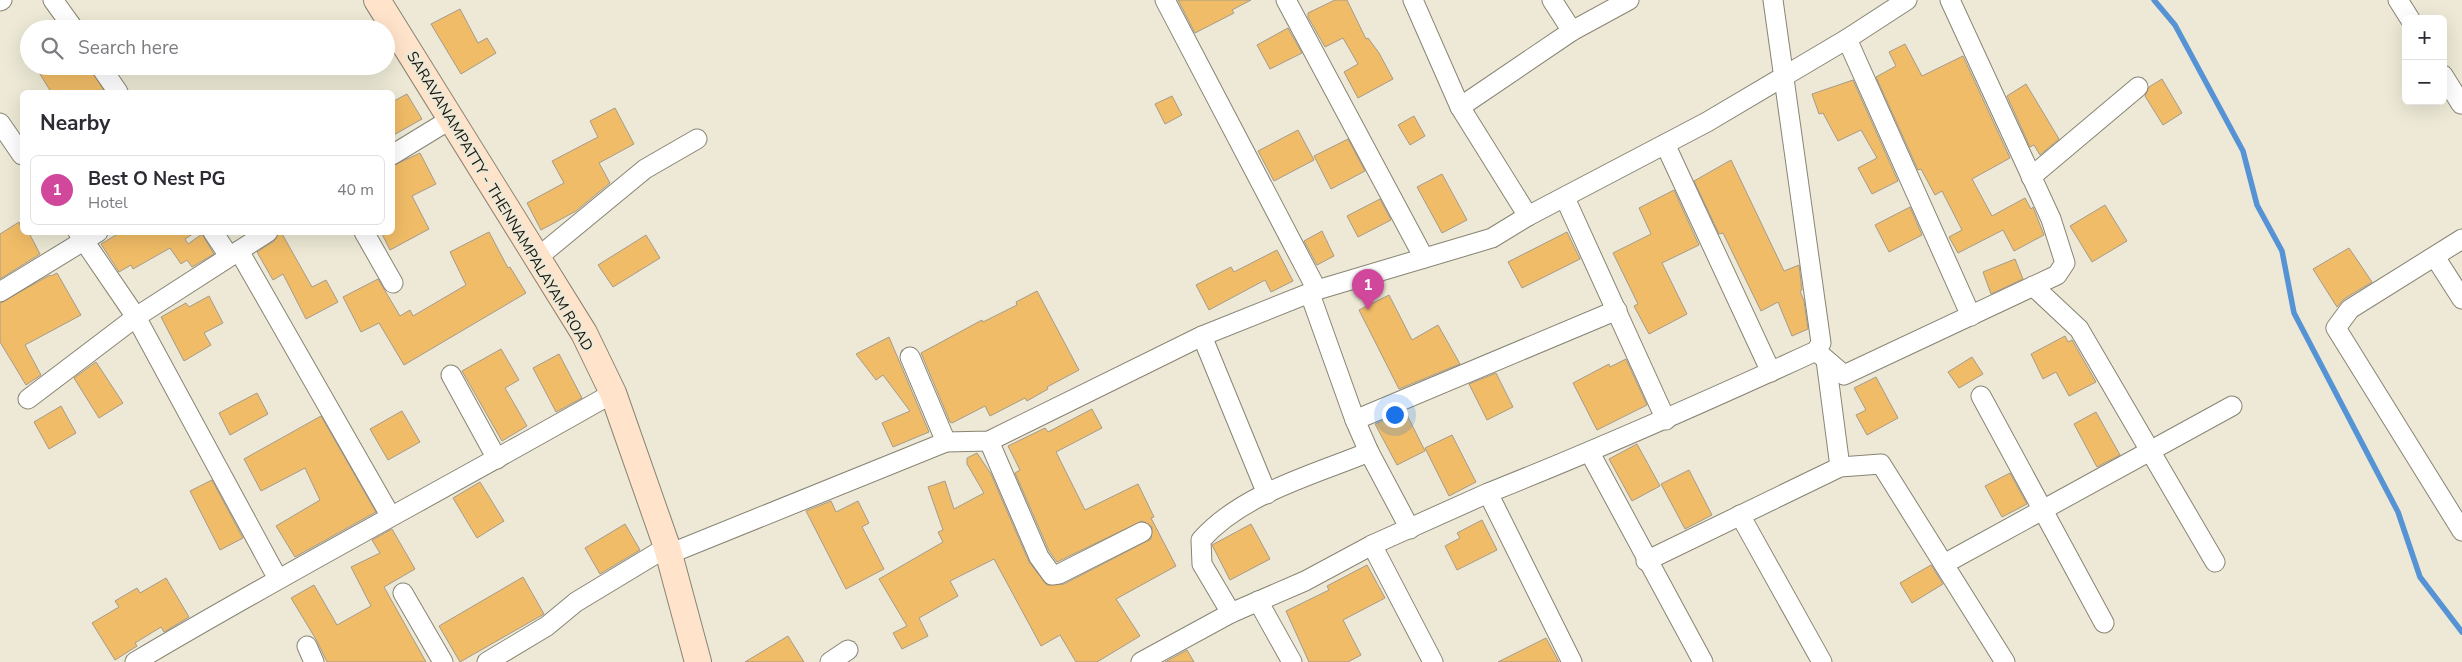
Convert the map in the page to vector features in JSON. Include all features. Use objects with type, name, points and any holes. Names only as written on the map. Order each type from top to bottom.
[{"type":"main road","name":"SARAVANAMPATTY - THENNAMPALAYAM ROAD","points":[[377,0],[389,20]]},
{"type":"main road","name":"SARAVANAMPATTY - THENNAMPALAYAM ROAD","points":[[395,29],[519,225],[537,258],[584,333],[613,393],[668,551],[698,662]]},
{"type":"street","points":[[53,0],[67,20]]},
{"type":"street","points":[[1165,0],[1313,292],[1355,420],[1369,452],[1410,529]]},
{"type":"street","points":[[1286,0],[1424,258]]},
{"type":"street","points":[[1413,0],[1460,107],[1528,216]]},
{"type":"street","points":[[1552,0],[1572,31]]},
{"type":"street","points":[[1460,107],[1572,31],[1629,0]]},
{"type":"street","points":[[1773,0],[1785,76],[1821,343],[1821,356],[1840,467]]},
{"type":"street","points":[[487,662],[547,626],[576,602],[668,551],[946,442],[990,442],[1202,336],[1313,292],[1492,238],[1528,216],[1665,144],[1785,76],[1907,0]]},
{"type":"street","points":[[1821,356],[1844,375],[2057,275],[2065,264],[2051,220],[1950,0]]},
{"type":"street","points":[[2398,0],[2407,15]]},
{"type":"street","points":[[1846,39],[1971,316]]},
{"type":"street","points":[[106,75],[117,90]]},
{"type":"street","points":[[2447,81],[2461,104]]},
{"type":"street","points":[[2032,177],[2138,87]]},
{"type":"street","points":[[395,153],[451,119]]},
{"type":"street","points":[[0,123],[20,151]]},
{"type":"street","points":[[537,258],[646,169],[697,139]]},
{"type":"street","points":[[1665,144],[1771,372]]},
{"type":"street","points":[[1565,198],[1666,420]]},
{"type":"street","points":[[0,292],[87,235],[136,317],[278,579]]},
{"type":"street","points":[[216,235],[234,254],[390,515]]},
{"type":"street","points":[[28,398],[136,317],[263,235]]},
{"type":"street","points":[[366,235],[393,283]]},
{"type":"street","points":[[2462,239],[2350,310],[2336,328],[2462,531]]},
{"type":"street","points":[[2434,257],[2462,299]]},
{"type":"street","points":[[2034,286],[2079,329],[2215,562]]},
{"type":"street","points":[[1355,420],[1617,310]]},
{"type":"street","points":[[1202,336],[1267,494]]},
{"type":"street","points":[[910,356],[946,442]]},
{"type":"street","points":[[1141,662],[1231,613],[1305,581],[1372,545],[1488,493],[1590,453],[1771,372],[1821,356]]},
{"type":"street","points":[[451,375],[497,459]]},
{"type":"street","points":[[135,662],[390,515],[497,459],[613,393]]},
{"type":"street","points":[[1981,396],[2104,623]]},
{"type":"street","points":[[1944,564],[2232,406]]},
{"type":"street","points":[[990,442],[1039,557],[1052,575],[1059,574],[1142,532]]},
{"type":"street","points":[[1231,613],[1202,564],[1201,540],[1216,524],[1267,494],[1369,452]]},
{"type":"street","points":[[1590,453],[1646,561],[1703,662]]},
{"type":"street","points":[[1646,561],[1840,467],[1881,464],[2006,662]]},
{"type":"street","points":[[1488,493],[1572,662]]},
{"type":"street","points":[[1740,515],[1822,662]]},
{"type":"street","points":[[1372,545],[1433,662]]},
{"type":"street","points":[[402,592],[443,662]]},
{"type":"street","points":[[1258,601],[1292,662]]},
{"type":"street","points":[[830,662],[848,650]]},
{"type":"building","points":[[1178,0],[1251,0],[1232,10],[1234,13],[1195,33]]},
{"type":"building","points":[[1335,0],[1347,0],[1366,39],[1368,38],[1379,53],[1393,79],[1358,98],[1344,72],[1358,64],[1343,38],[1325,47],[1308,17],[1308,13]]},
{"type":"building","points":[[460,9],[478,43],[487,38],[496,53],[461,74],[431,24]]},
{"type":"building","points":[[1288,28],[1302,53],[1270,69],[1257,45]]},
{"type":"building","points":[[1905,44],[1922,76],[1963,56],[2010,158],[1972,179],[1992,216],[2025,198],[2031,209],[2033,207],[2044,235],[2014,251],[2003,230],[1958,253],[1949,237],[1962,230],[1942,191],[1935,195],[1921,169],[1918,170],[1876,77],[1896,66],[1889,52]]},
{"type":"building","points":[[41,75],[95,75],[104,90],[50,90]]},
{"type":"building","points":[[2162,79],[2182,113],[2163,125],[2145,96],[2149,87]]},
{"type":"building","points":[[1853,80],[1898,181],[1872,194],[1858,168],[1877,158],[1861,130],[1838,141],[1823,113],[1819,114],[1812,94]]},
{"type":"building","points":[[2026,84],[2059,139],[2040,155],[2034,145],[2030,147],[2007,96]]},
{"type":"building","points":[[407,94],[422,119],[395,134],[395,100]]},
{"type":"building","points":[[1172,96],[1182,115],[1165,124],[1155,104]]},
{"type":"building","points":[[615,108],[634,144],[599,163],[610,183],[576,211],[541,230],[527,203],[564,183],[552,161],[598,137],[590,121]]},
{"type":"building","points":[[1414,116],[1425,136],[1410,145],[1398,125]]},
{"type":"building","points":[[1298,130],[1314,160],[1274,181],[1258,151]]},
{"type":"building","points":[[1348,139],[1365,171],[1331,189],[1314,156]]},
{"type":"building","points":[[420,153],[436,184],[412,196],[429,229],[390,250],[382,235],[395,235],[395,165]]},
{"type":"building","points":[[1731,160],[1784,271],[1799,265],[1802,290],[1800,291],[1804,301],[1808,329],[1792,336],[1778,302],[1761,311],[1723,233],[1719,234],[1694,181]]},
{"type":"building","points":[[1442,174],[1467,220],[1442,233],[1417,187]]},
{"type":"building","points":[[1674,190],[1699,245],[1662,263],[1687,314],[1649,334],[1634,306],[1638,304],[1613,253],[1651,234],[1639,208]]},
{"type":"building","points":[[1380,199],[1391,220],[1358,237],[1347,216]]},
{"type":"building","points":[[2105,205],[2127,241],[2092,262],[2070,226]]},
{"type":"building","points":[[1910,207],[1922,235],[1889,252],[1875,225]]},
{"type":"building","points":[[19,222],[20,235],[30,235],[40,254],[0,279],[0,234]]},
{"type":"building","points":[[1322,231],[1334,256],[1317,265],[1304,241]]},
{"type":"building","points":[[489,232],[508,268],[510,267],[526,293],[404,365],[379,323],[361,332],[343,297],[378,279],[400,316],[410,310],[413,316],[466,285],[450,252]]},
{"type":"building","points":[[1567,232],[1580,259],[1522,288],[1508,262]]},
{"type":"building","points":[[116,235],[191,235],[185,239],[188,244],[203,235],[214,254],[192,267],[187,260],[181,264],[170,248],[133,269],[131,265],[119,272],[101,244]]},
{"type":"building","points":[[277,235],[283,235],[312,287],[326,280],[338,302],[306,319],[283,274],[273,280],[257,252],[274,241]]},
{"type":"building","points":[[646,235],[660,258],[613,287],[598,265]]},
{"type":"building","points":[[2349,248],[2372,282],[2344,299],[2337,307],[2313,269]]},
{"type":"building","points":[[1277,250],[1293,281],[1271,292],[1265,280],[1209,310],[1196,285],[1231,267],[1234,272]]},
{"type":"building","points":[[2015,259],[2023,279],[1991,294],[1983,272]]},
{"type":"building","points":[[57,273],[81,315],[25,345],[41,375],[26,385],[0,342],[0,303]]},
{"type":"building","points":[[1037,291],[1079,370],[1047,387],[1048,389],[1027,401],[1025,398],[990,416],[985,406],[952,423],[950,422],[921,353],[982,320],[983,322],[1017,305],[1016,302]]},
{"type":"building","points":[[1389,295],[1412,340],[1438,325],[1460,364],[1399,389],[1359,310]]},
{"type":"building","points":[[209,296],[223,323],[204,333],[211,345],[184,361],[161,317],[186,303],[189,307]]},
{"type":"building","points":[[2065,336],[2068,342],[2072,340],[2096,382],[2069,396],[2056,372],[2043,379],[2031,354]]},
{"type":"building","points":[[889,337],[929,432],[893,447],[882,423],[910,411],[883,375],[876,380],[856,354]]},
{"type":"building","points":[[501,349],[519,380],[505,388],[527,426],[502,441],[462,371]]},
{"type":"building","points":[[559,354],[582,398],[556,412],[533,368]]},
{"type":"building","points":[[1972,357],[1983,374],[1959,388],[1948,372]]},
{"type":"building","points":[[1626,359],[1647,405],[1597,430],[1573,383],[1609,364],[1610,367]]},
{"type":"building","points":[[96,362],[123,403],[99,418],[74,378]]},
{"type":"building","points":[[1496,373],[1513,407],[1487,420],[1469,384]]},
{"type":"building","points":[[1876,377],[1898,418],[1867,435],[1856,415],[1866,410],[1854,388]]},
{"type":"building","points":[[257,393],[268,414],[230,435],[219,413]]},
{"type":"building","points":[[61,406],[76,433],[49,449],[34,422]]},
{"type":"building","points":[[1092,409],[1102,428],[1056,452],[1085,510],[1138,484],[1154,517],[1151,518],[1176,566],[1116,599],[1140,636],[1097,662],[1076,662],[1060,635],[1041,646],[994,559],[950,581],[958,596],[919,618],[928,636],[902,649],[893,633],[907,626],[879,579],[943,542],[938,532],[943,530],[928,487],[945,481],[954,509],[984,493],[967,464],[967,458],[977,453],[991,474],[1029,562],[1047,585],[1064,584],[1151,539],[1152,527],[1142,521],[1057,562],[1049,551],[1015,473],[1020,470],[1008,446],[1045,428],[1048,432]]},
{"type":"building","points":[[402,411],[420,442],[388,460],[370,429]]},
{"type":"building","points":[[1405,411],[1425,451],[1397,465],[1375,424]]},
{"type":"building","points":[[2096,412],[2120,455],[2097,467],[2074,424]]},
{"type":"building","points":[[321,416],[376,512],[295,557],[276,526],[320,500],[305,468],[261,491],[244,459]]},
{"type":"building","points":[[1452,435],[1476,482],[1449,496],[1425,448]]},
{"type":"building","points":[[1637,444],[1660,486],[1632,501],[1609,459]]},
{"type":"building","points":[[1689,470],[1712,515],[1685,529],[1661,484]]},
{"type":"building","points":[[2010,473],[2027,504],[2002,517],[1985,486]]},
{"type":"building","points":[[212,480],[243,538],[220,550],[190,491]]},
{"type":"building","points":[[480,482],[504,521],[477,538],[453,498]]},
{"type":"building","points":[[831,501],[836,512],[858,501],[869,523],[862,527],[884,569],[846,589],[806,511]]},
{"type":"building","points":[[1482,520],[1497,550],[1457,570],[1445,546],[1460,538],[1457,533]]},
{"type":"building","points":[[625,524],[640,550],[600,574],[585,548]]},
{"type":"building","points":[[1251,524],[1270,559],[1230,580],[1212,545]]},
{"type":"building","points":[[392,529],[415,569],[384,587],[426,662],[327,662],[317,641],[291,598],[314,585],[337,625],[371,606],[351,567],[380,553],[372,540]]},
{"type":"building","points":[[1367,565],[1385,598],[1343,620],[1361,655],[1348,662],[1309,662],[1286,611],[1329,590],[1327,586]]},
{"type":"building","points":[[1931,565],[1943,584],[1912,603],[1900,583]]},
{"type":"building","points":[[523,577],[544,614],[460,662],[439,626]]},
{"type":"building","points":[[166,578],[189,617],[164,632],[161,627],[135,643],[137,646],[115,660],[92,623],[119,607],[115,601],[137,588],[140,593]]},
{"type":"building","points":[[788,636],[804,662],[745,662]]},
{"type":"building","points":[[1546,638],[1559,662],[1498,662]]},
{"type":"building","points":[[1187,650],[1194,662],[1165,662]]},
{"type":"waterway","points":[[2154,0],[2175,25],[2243,151],[2257,205],[2282,251],[2294,313],[2398,512],[2420,577],[2462,632]]},
{"type":"place","name":"Best O Nest PG","points":[[1368,310]]}]
